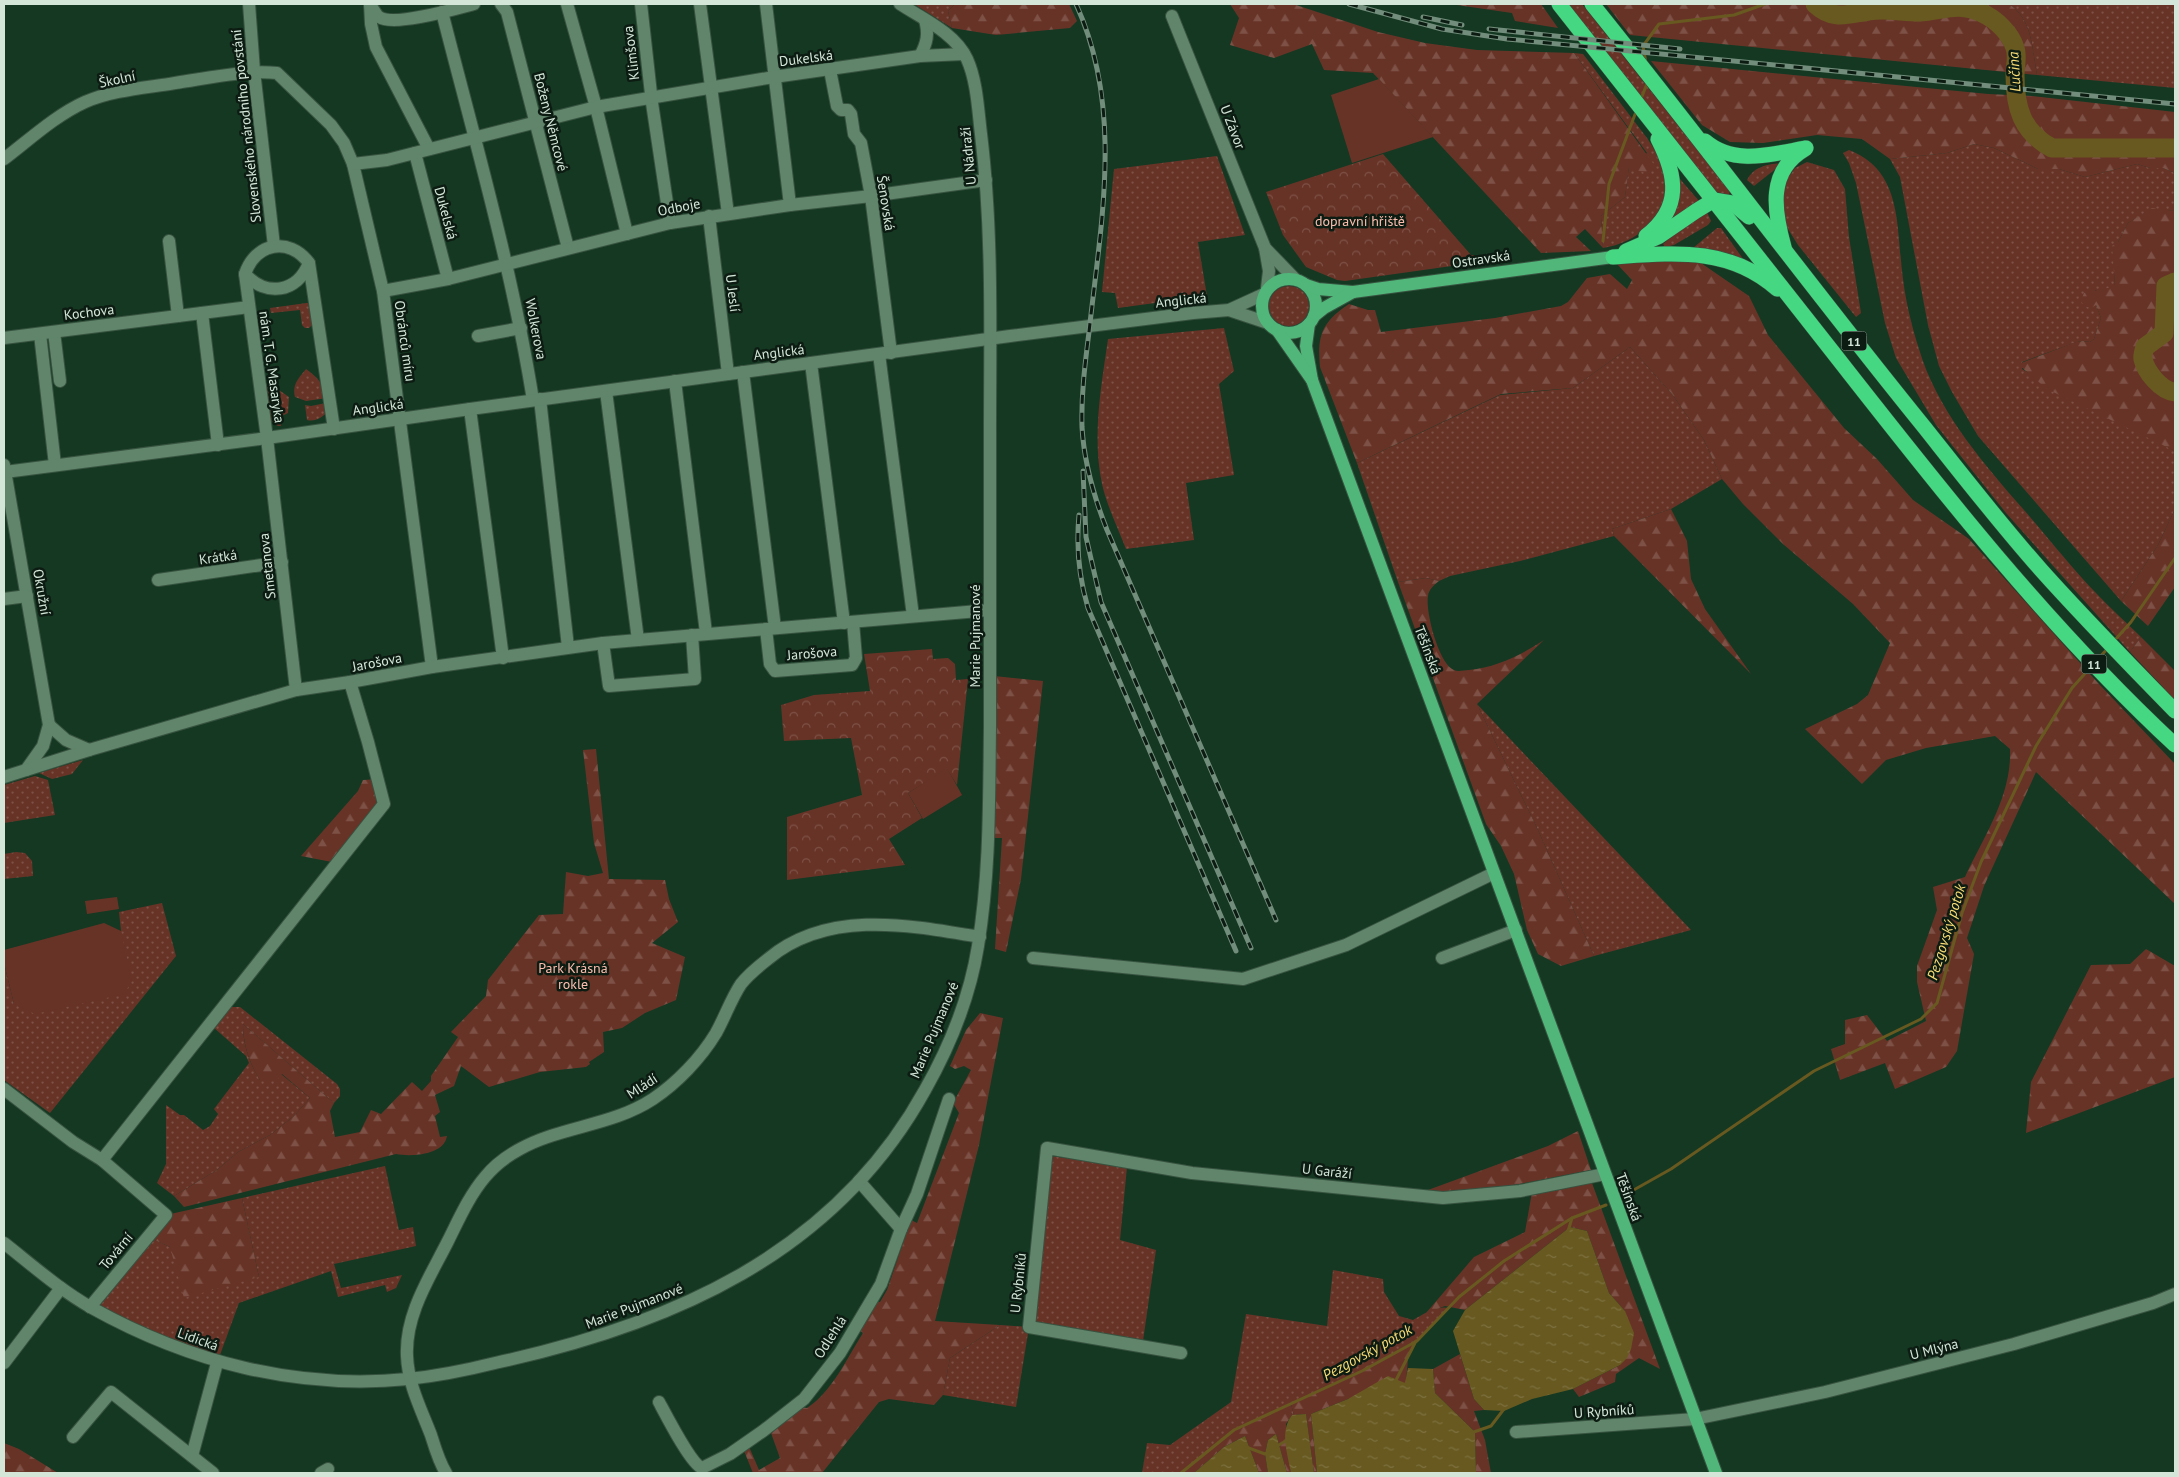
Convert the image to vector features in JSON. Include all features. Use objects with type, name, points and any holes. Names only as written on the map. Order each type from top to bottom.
[{"type":"highway","name":"11","points":[[1559,4],[1892,428],[2021,585],[2093,663],[2175,745]]},
{"type":"highway","name":"11","points":[[1592,4],[1689,124],[1860,350],[2040,570],[2175,711]]},
{"type":"highway","points":[[1618,255],[1660,223],[1669,208],[1673,191],[1670,163],[1642,109]]},
{"type":"highway","points":[[1689,124],[1710,145],[1727,154],[1738,157],[1755,157],[1806,148],[1790,160],[1778,181],[1775,196],[1778,224],[1786,253]]},
{"type":"highway","points":[[1618,255],[1658,238],[1696,210],[1714,200],[1726,201],[1738,206],[1786,253]]},
{"type":"highway","points":[[1618,255],[1688,255],[1735,262],[1772,285],[1800,310]]},
{"type":"main road","name":"Ostravská","points":[[1301,282],[1318,289],[1353,292],[1618,255]]},
{"type":"main road","points":[[1280,280],[1301,282],[1315,299],[1311,320],[1294,332],[1272,327],[1262,311],[1266,291],[1280,280]]},
{"type":"main road","name":"Ostravská","points":[[1311,320],[1324,308],[1353,292]]},
{"type":"main road","name":"Těšínská","points":[[1311,320],[1306,346],[1312,380],[1716,1473]]},
{"type":"main road","name":"Těšínská","points":[[1272,327],[1312,380]]},
{"type":"street","name":"Slovenského národního povstání","points":[[249,4],[254,71],[274,246]]},
{"type":"street","points":[[370,4],[378,17],[392,21],[474,4]]},
{"type":"street","points":[[370,4],[371,24],[376,47],[429,149]]},
{"type":"street","name":"Boženy Němcové","points":[[502,4],[507,12],[568,248]]},
{"type":"street","points":[[567,4],[596,107],[626,234]]},
{"type":"street","name":"Klimšova","points":[[641,4],[652,98]]},
{"type":"street","points":[[700,4],[728,214]]},
{"type":"street","points":[[766,4],[790,205]]},
{"type":"street","name":"U Nádraží","points":[[900,4],[948,36],[964,54],[973,77],[986,180],[991,256],[990,339]]},
{"type":"street","points":[[442,12],[507,265]]},
{"type":"street","name":"U Závor","points":[[1172,16],[1265,248],[1269,271],[1266,291]]},
{"type":"street","points":[[920,56],[927,42],[928,34],[925,20]]},
{"type":"street","name":"Dukelská","points":[[353,164],[386,160],[596,107],[774,77],[920,56],[964,54]]},
{"type":"street","name":"Šenovská","points":[[830,70],[837,106],[841,110],[848,110],[851,114],[854,134],[861,143],[871,196],[885,354],[913,616]]},
{"type":"street","name":"Školní","points":[[4,159],[62,116],[84,103],[125,92],[254,71]]},
{"type":"street","name":"Obránců míru","points":[[254,71],[277,73],[306,100],[331,125],[344,144],[353,164],[383,291],[432,667]]},
{"type":"street","points":[[652,98],[670,223]]},
{"type":"street","name":"Dukelská","points":[[415,153],[448,279]]},
{"type":"street","name":"Odboje","points":[[383,291],[448,279],[670,223],[708,216],[986,180]]},
{"type":"street","name":"U Jeslí","points":[[708,216],[728,374]]},
{"type":"street","points":[[169,242],[178,316]]},
{"type":"street","points":[[244,274],[248,263],[258,252],[274,246],[291,248],[303,255],[309,263],[334,429]]},
{"type":"street","name":"U Závor","points":[[1265,248],[1301,282]]},
{"type":"street","name":"nám. T. G. Masaryka","points":[[244,274],[254,284],[265,288],[278,289],[294,284],[304,274],[309,263]]},
{"type":"street","name":"Wolkerova","points":[[507,265],[537,400],[568,647]]},
{"type":"street","name":"nám. T. G. Masaryka","points":[[244,274],[267,438],[334,429]]},
{"type":"street","name":"Anglická","points":[[334,429],[990,339],[1193,312],[1228,310],[1266,291]]},
{"type":"street","name":"Kochova","points":[[4,338],[249,307]]},
{"type":"street","name":"Anglická","points":[[1228,310],[1272,327]]},
{"type":"street","points":[[202,313],[218,444]]},
{"type":"street","points":[[478,336],[521,328]]},
{"type":"street","points":[[54,332],[60,381]]},
{"type":"street","points":[[40,334],[55,465]]},
{"type":"street","name":"Marie Pujmanové","points":[[410,1379],[538,1354],[662,1314],[729,1283],[772,1257],[817,1220],[859,1181],[896,1136],[925,1090],[948,1042],[973,975],[980,936],[989,857],[990,339]]},
{"type":"street","points":[[811,363],[848,622]]},
{"type":"street","points":[[743,372],[771,628]]},
{"type":"street","points":[[675,381],[706,633]]},
{"type":"street","points":[[606,391],[638,640]]},
{"type":"street","points":[[470,409],[503,658]]},
{"type":"street","points":[[5,468],[55,465],[267,438]]},
{"type":"street","name":"Smetanova","points":[[267,438],[296,690]]},
{"type":"street","name":"Okružní","points":[[5,468],[50,725]]},
{"type":"street","name":"Krátká","points":[[158,580],[282,562]]},
{"type":"street","points":[[4,599],[27,596]]},
{"type":"street","name":"Jarošova","points":[[4,777],[89,750],[296,690],[568,647],[706,633],[990,610]]},
{"type":"street","name":"Jarošova","points":[[771,628],[770,664],[776,671],[852,665],[856,658],[848,622]]},
{"type":"street","points":[[603,643],[609,686],[695,679],[692,635]]},
{"type":"street","points":[[4,1089],[72,1142],[102,1160],[384,804],[350,682]]},
{"type":"street","points":[[26,770],[43,746],[50,725],[66,740],[89,750]]},
{"type":"street","points":[[1033,958],[1243,979],[1346,945],[1494,873]]},
{"type":"street","name":"Mládí","points":[[446,1473],[410,1379],[407,1354],[410,1329],[419,1297],[472,1195],[485,1177],[500,1163],[520,1149],[540,1140],[619,1118],[667,1089],[694,1062],[715,1034],[742,983],[780,949],[822,930],[848,926],[897,924],[980,936]]},
{"type":"street","points":[[1442,958],[1516,930]]},
{"type":"street","name":"Odlehlá","points":[[659,1402],[683,1444],[698,1466],[702,1468],[730,1454],[763,1432],[804,1399],[840,1353],[881,1284],[901,1229],[917,1194],[949,1099]]},
{"type":"street","name":"U Garáží","points":[[1047,1148],[1192,1173],[1443,1198],[1520,1191],[1605,1174]]},
{"type":"street","name":"U Rybníků","points":[[1047,1148],[1029,1327],[1181,1353]]},
{"type":"street","name":"Tovární","points":[[90,1307],[166,1215],[102,1160]]},
{"type":"street","points":[[859,1181],[901,1229]]},
{"type":"street","name":"Lidická","points":[[4,1243],[61,1288],[90,1307],[153,1338],[217,1363],[274,1375],[312,1379],[361,1381],[410,1379]]},
{"type":"street","points":[[4,1364],[61,1288]]},
{"type":"street","name":"U Mlýna","points":[[1696,1419],[1825,1392],[2014,1344],[2153,1303],[2175,1294]]},
{"type":"street","points":[[192,1456],[217,1363]]},
{"type":"street","points":[[73,1437],[111,1392],[213,1473]]},
{"type":"street","name":"U Rybníků","points":[[1516,1432],[1696,1419]]},
{"type":"green space","points":[[914,4],[955,4],[948,11],[952,28]]},
{"type":"green space","points":[[955,4],[1069,4],[1077,21],[1070,28],[996,35],[952,28],[948,11]]},
{"type":"green space","points":[[1230,4],[1293,4],[1378,32],[1425,43],[1477,50],[1574,53],[1655,166],[1645,173],[1629,167],[1625,197],[1601,216],[1603,248],[1585,229],[1576,237],[1591,251],[1541,253],[1373,73],[1324,70],[1312,44],[1274,58],[1230,45],[1239,18]]},
{"type":"green space","points":[[1450,4],[1541,4],[1558,28],[1515,21],[1512,13]]},
{"type":"green space","points":[[1567,4],[1582,4],[1730,191],[1729,195],[1716,192]]},
{"type":"green space","points":[[1606,4],[2009,4],[2023,18],[2027,27],[2037,75],[1630,35]]},
{"type":"green space","points":[[2009,4],[2175,4],[2175,88],[2037,75],[2027,27],[2023,18]]},
{"type":"green space","points":[[1574,53],[1583,54],[1647,138],[1659,158],[1666,181],[1666,194],[1657,217],[1638,234],[1615,245],[1603,248],[1601,216],[1625,197],[1629,166],[1647,153]]},
{"type":"green space","points":[[1651,61],[1988,94],[2032,96],[2175,112],[2175,173],[2163,168],[2150,168],[2137,164],[2085,177],[2059,169],[2038,169],[1994,148],[1974,144],[1947,153],[1890,159],[1862,139],[1817,135],[1763,143],[1730,142],[1702,125]]},
{"type":"green space","points":[[1379,79],[1433,137],[1352,163],[1331,95]]},
{"type":"green space","points":[[1974,144],[1994,148],[2038,169],[2059,169],[2085,177],[2137,164],[2150,168],[2163,168],[2175,173],[2175,211],[2152,209],[2128,223],[2118,242],[2114,268],[2115,286],[2104,291],[2095,290],[2096,305],[2101,318],[2094,339],[2090,342],[2077,342],[2022,362],[2022,369],[2032,375],[2175,451],[2175,509],[2158,545],[2121,601],[1978,436],[1939,366],[1928,325],[1900,177],[1890,159],[1947,153]]},
{"type":"green space","points":[[1849,150],[1867,160],[1880,172],[1888,187],[1894,204],[1904,288],[1912,324],[1926,370],[1947,411],[1987,467],[2065,558],[2101,598],[2141,637],[2130,652],[2006,513],[1936,425],[1896,358],[1885,323],[1856,183],[1849,163],[1843,153]]},
{"type":"green space","name":"dopravní hřiště","points":[[1383,154],[1471,255],[1474,255],[1475,261],[1473,263],[1345,281],[1337,280],[1306,267],[1283,235],[1266,192]]},
{"type":"green space","points":[[1217,156],[1245,235],[1198,242],[1207,296],[1118,308],[1115,293],[1102,292],[1114,169]]},
{"type":"green space","points":[[1807,162],[1834,170],[1845,189],[1849,237],[1861,313],[1856,317],[1798,245],[1783,221],[1781,203],[1787,179],[1795,168]]},
{"type":"green space","points":[[1783,163],[1754,186],[1747,180],[1758,169],[1767,165]]},
{"type":"green space","points":[[1680,179],[1699,201],[1662,232],[1678,182]]},
{"type":"green space","points":[[2152,208],[2175,211],[2175,451],[2047,389],[2020,366],[2021,363],[2076,342],[2090,342],[2094,339],[2101,318],[2096,305],[2091,308],[2084,306],[2081,301],[2084,293],[2115,285],[2112,246],[2118,242],[2128,223]]},
{"type":"green space","points":[[1707,212],[1711,221],[1708,225],[1674,245],[1665,247],[1663,244],[1677,232]]},
{"type":"green space","points":[[1717,228],[1721,228],[1746,263],[1693,248]]},
{"type":"green space","points":[[1669,260],[1698,261],[1749,296],[1768,335],[1844,428],[1877,459],[1913,500],[1969,539],[2098,683],[2175,764],[2175,904],[2036,772],[1984,886],[1967,938],[1974,954],[1957,1051],[1946,1067],[1895,1089],[1885,1063],[1840,1080],[1831,1049],[1845,1044],[1845,1020],[1867,1015],[1887,1041],[1926,1021],[1917,982],[1917,966],[1937,910],[1933,887],[1965,877],[2002,799],[2009,766],[2010,749],[1995,736],[1926,748],[1886,760],[1862,784],[1805,729],[1857,704],[1868,695],[1890,643],[1853,604],[1783,544],[1743,504],[1722,479],[1704,440],[1672,394],[1630,347],[1573,388],[1501,394],[1357,463],[1320,367],[1319,346],[1323,330],[1333,317],[1349,304],[1368,310],[1375,310],[1381,332],[1495,318],[1561,306],[1568,302],[1587,278],[1610,274],[1627,289],[1632,280],[1616,263]]},
{"type":"green space","points":[[1289,286],[1303,292],[1309,306],[1303,320],[1289,326],[1275,320],[1269,306],[1275,292]]},
{"type":"green space","points":[[314,302],[316,321],[309,328],[305,328],[302,325],[300,310],[271,313],[270,308]]},
{"type":"green space","points":[[1224,328],[1234,371],[1219,384],[1234,475],[1186,483],[1194,540],[1126,549],[1107,500],[1099,466],[1099,412],[1108,339]]},
{"type":"green space","points":[[1630,347],[1672,394],[1704,440],[1722,479],[1671,509],[1612,529],[1614,536],[1520,561],[1450,576],[1439,581],[1426,578],[1398,582],[1357,463],[1500,395],[1573,388]]},
{"type":"green space","points":[[306,369],[320,382],[325,389],[327,398],[306,401],[295,397],[295,385]]},
{"type":"green space","points":[[265,386],[276,388],[289,397],[288,413],[280,417],[281,426],[268,419]]},
{"type":"green space","points":[[326,403],[328,411],[323,416],[316,420],[307,420],[305,405],[311,406]]},
{"type":"green space","points":[[1671,509],[1687,541],[1691,579],[1705,609],[1751,674],[1614,536],[1612,529]]},
{"type":"green space","points":[[2175,509],[2175,587],[2148,626],[2121,601],[2158,545]]},
{"type":"green space","points":[[1426,578],[1439,581],[1432,587],[1429,594],[1428,603],[1431,625],[1443,658],[1448,666],[1454,670],[1479,668],[1499,663],[1527,651],[1544,640],[1477,704],[1538,830],[1594,956],[1561,966],[1538,954],[1527,930],[1514,874],[1501,846],[1486,824],[1398,582]]},
{"type":"green space","points":[[2141,637],[2175,671],[2175,700],[2130,652]]},
{"type":"green space","points":[[932,649],[933,659],[948,658],[955,664],[956,680],[968,679],[957,785],[947,769],[908,793],[922,818],[889,839],[905,865],[787,880],[787,817],[862,795],[851,738],[784,741],[781,705],[814,695],[870,691],[864,654]]},
{"type":"green space","points":[[994,676],[1043,681],[1021,879],[1006,952],[995,949],[1002,838],[995,838]]},
{"type":"green space","points":[[1477,704],[1691,930],[1594,956],[1538,830]]},
{"type":"green space","name":"Park Krásná rokle","points":[[596,749],[609,879],[665,880],[669,899],[678,922],[652,943],[685,957],[676,1000],[645,1013],[622,1028],[603,1032],[604,1052],[589,1062],[590,1064],[586,1067],[540,1072],[489,1087],[461,1066],[454,1086],[435,1095],[440,1112],[435,1116],[440,1137],[447,1136],[445,1142],[434,1151],[418,1155],[396,1154],[184,1207],[174,1196],[217,1170],[238,1152],[270,1135],[294,1116],[310,1098],[282,1074],[276,1081],[260,1080],[247,1053],[243,1024],[334,1103],[330,1111],[335,1137],[360,1132],[371,1110],[381,1114],[412,1082],[422,1091],[431,1081],[431,1076],[458,1037],[451,1032],[486,996],[488,980],[539,915],[563,914],[566,872],[588,876],[603,873],[594,843],[583,750]]},
{"type":"green space","points":[[83,760],[72,774],[52,779],[39,773]]},
{"type":"green space","points":[[947,768],[962,795],[923,819],[908,793]]},
{"type":"green space","points":[[35,776],[48,780],[55,815],[4,823],[4,785]]},
{"type":"green space","points":[[378,779],[384,804],[337,863],[301,856],[358,791],[363,780]]},
{"type":"green space","points":[[25,853],[32,861],[33,876],[4,879],[4,854]]},
{"type":"green space","points":[[117,897],[119,909],[87,914],[85,901]]},
{"type":"green space","points":[[162,903],[176,956],[50,1113],[4,1080],[4,963],[14,1004],[121,931],[119,912]]},
{"type":"green space","points":[[104,923],[121,931],[132,981],[124,994],[35,1014],[14,1004],[4,963],[4,950]]},
{"type":"green space","points":[[2146,949],[2175,966],[2175,1077],[2026,1133],[2031,1082],[2091,965],[2130,964]]},
{"type":"green space","points":[[230,1007],[240,1007],[337,1084],[340,1089],[340,1096],[334,1103],[243,1024],[247,1053],[260,1080],[281,1074],[310,1098],[294,1116],[270,1135],[238,1152],[217,1170],[174,1196],[157,1183],[166,1164],[166,1105],[180,1115],[184,1115],[203,1130],[210,1126],[218,1114],[214,1109],[249,1063],[246,1056],[213,1027]]},
{"type":"green space","points":[[980,1013],[1003,1018],[979,1145],[935,1321],[1000,1325],[950,1358],[943,1395],[934,1405],[889,1399],[879,1402],[822,1473],[753,1473],[742,1446],[747,1442],[759,1470],[780,1458],[771,1433],[800,1407],[807,1408],[824,1393],[863,1333],[858,1329],[873,1301],[880,1302],[887,1290],[911,1220],[917,1223],[959,1113],[953,1103],[971,1070],[964,1066],[955,1069],[950,1066],[966,1030]]},
{"type":"green space","points":[[1578,1131],[1591,1170],[1488,1189],[1468,1191],[1428,1190],[1548,1146]]},
{"type":"green space","points":[[1051,1156],[1127,1167],[1120,1240],[1156,1250],[1143,1341],[1034,1324]]},
{"type":"green space","points":[[385,1166],[399,1230],[413,1227],[416,1246],[334,1264],[341,1288],[402,1275],[396,1288],[387,1292],[385,1285],[338,1297],[331,1271],[239,1303],[217,1363],[90,1307],[148,1237],[170,1247],[259,1277],[242,1198]]},
{"type":"green space","points":[[1592,1183],[1660,1369],[1639,1358],[1616,1374],[1615,1382],[1579,1397],[1573,1389],[1620,1365],[1625,1311],[1609,1293],[1587,1231],[1570,1227],[1465,1310],[1445,1306],[1426,1313],[1474,1257],[1525,1232],[1532,1192]]},
{"type":"green space","points":[[242,1198],[259,1277],[184,1298],[170,1247],[148,1237],[166,1215]]},
{"type":"green space","points":[[1333,1270],[1383,1279],[1384,1292],[1399,1316],[1413,1320],[1435,1309],[1449,1308],[1417,1341],[1291,1404],[1294,1415],[1292,1415],[1288,1405],[1234,1430],[1181,1473],[1142,1473],[1147,1443],[1170,1445],[1231,1402],[1246,1314],[1327,1326]]},
{"type":"green space","points":[[1000,1325],[1029,1327],[1016,1407],[943,1395],[950,1358]]},
{"type":"green space","points":[[1417,1341],[1408,1358],[1406,1383],[1348,1399],[1311,1414],[1317,1473],[1314,1473],[1306,1414],[1294,1415],[1291,1404]]},
{"type":"green space","points":[[1460,1354],[1474,1399],[1484,1410],[1474,1411],[1485,1440],[1491,1473],[1476,1473],[1475,1432],[1435,1393],[1433,1369]]},
{"type":"green space","points":[[1289,1405],[1292,1415],[1286,1424],[1291,1473],[1287,1473],[1276,1434],[1268,1440],[1265,1454],[1268,1473],[1259,1473],[1245,1436],[1224,1447],[1194,1473],[1181,1473],[1234,1430]]},
{"type":"green space","points":[[4,1443],[19,1449],[58,1473],[4,1473]]},
{"type":"water","points":[[1570,1227],[1587,1231],[1609,1293],[1625,1311],[1634,1333],[1627,1358],[1620,1365],[1573,1389],[1532,1399],[1504,1411],[1484,1410],[1474,1399],[1453,1331],[1465,1310]]},
{"type":"water","points":[[1408,1368],[1433,1369],[1435,1393],[1475,1432],[1476,1473],[1317,1473],[1311,1414],[1348,1399],[1388,1376],[1405,1383]]},
{"type":"water","points":[[1306,1414],[1314,1473],[1291,1473],[1285,1436],[1286,1429],[1292,1415]]},
{"type":"water","points":[[1276,1434],[1287,1473],[1268,1473],[1265,1454],[1268,1440]]},
{"type":"water","points":[[1245,1436],[1259,1473],[1194,1473],[1224,1447]]},
{"type":"waterway","points":[[1646,63],[1643,46],[1659,24],[1734,15],[1765,4]]},
{"type":"waterway","name":"Lučina","points":[[1815,4],[1828,13],[1841,15],[1875,10],[1919,12],[1957,7],[1973,9],[1992,19],[2010,37],[2016,54],[2015,87],[2022,118],[2027,127],[2042,142],[2052,148],[2175,148]]},
{"type":"waterway","points":[[1641,99],[1648,81]]},
{"type":"waterway","points":[[1603,241],[1609,184],[1637,109]]},
{"type":"waterway","name":"Lučina","points":[[2175,282],[2166,286],[2164,333],[2145,347],[2143,356],[2147,369],[2155,380],[2160,385],[2175,392]]},
{"type":"waterway","name":"Pezgovský potok","points":[[2114,641],[2131,622],[2175,558]]},
{"type":"waterway","name":"Pezgovský potok","points":[[2096,661],[2109,647]]},
{"type":"waterway","name":"Pezgovský potok","points":[[1623,1196],[1671,1169],[1814,1071],[1921,1019],[1937,1003],[1962,913],[1981,862],[2036,746],[2072,688],[2090,668]]},
{"type":"waterway","name":"Pezgovský potok","points":[[1181,1473],[1234,1430],[1362,1371],[1417,1341],[1459,1297],[1504,1261],[1572,1218],[1606,1205]]},
{"type":"waterway","points":[[1568,1231],[1572,1218]]},
{"type":"waterway","points":[[1395,1382],[1416,1341]]},
{"type":"waterway","points":[[1471,1433],[1491,1426],[1504,1409]]},
{"type":"waterway","points":[[1277,1446],[1289,1439]]},
{"type":"waterway","points":[[1246,1447],[1265,1454],[1268,1452]]},
{"type":"railway","points":[[1076,4],[1091,44],[1100,84],[1105,166],[1103,208],[1082,403],[1083,440],[1087,467],[1107,530],[1276,920]]},
{"type":"railway","points":[[1349,4],[1442,29],[1507,39],[2175,104]]},
{"type":"railway","points":[[1423,17],[1462,25]]},
{"type":"railway","points":[[1489,29],[1680,49]]},
{"type":"railway","points":[[1083,471],[1086,537],[1101,602],[1251,948]]},
{"type":"railway","points":[[1079,515],[1079,562],[1088,608],[1236,951]]}]
